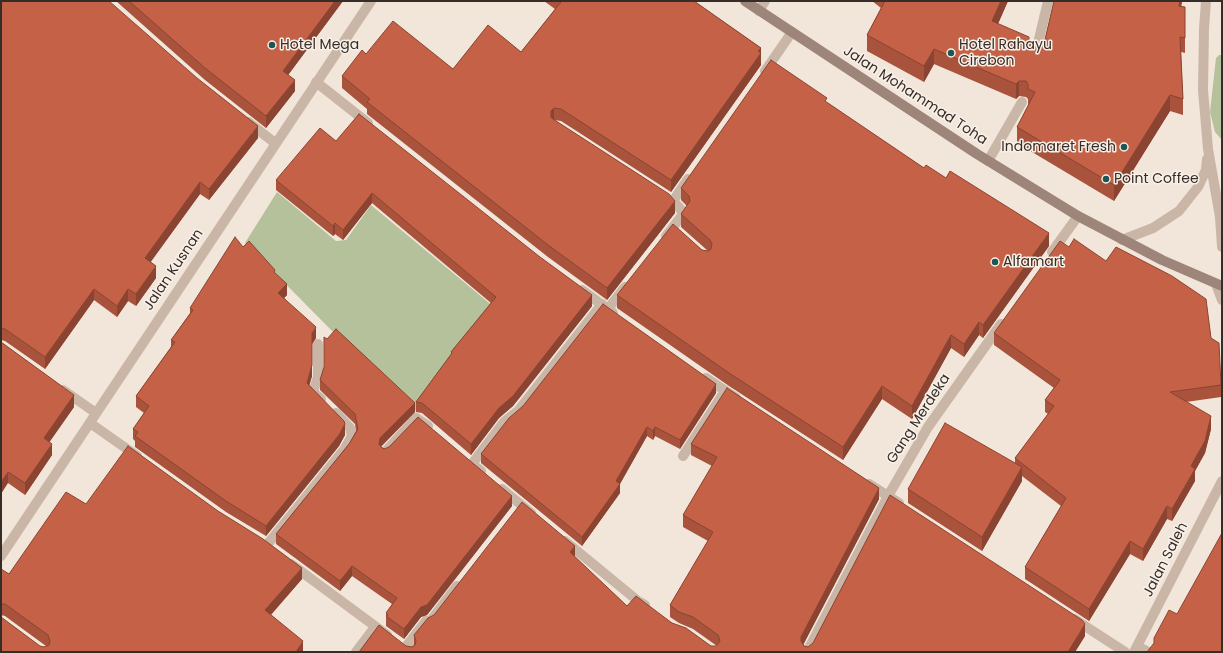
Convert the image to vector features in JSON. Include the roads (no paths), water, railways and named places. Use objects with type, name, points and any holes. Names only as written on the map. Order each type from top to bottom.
[{"type":"street","name":"Jalan Kusnan","points":[[1,556],[371,1]]},
{"type":"street","name":"Jalan Mohammad Toha","points":[[745,1],[988,161],[1078,216],[1162,260],[1219,285]]},
{"type":"street","points":[[759,10],[765,1]]},
{"type":"street","points":[[1035,56],[1048,1]]},
{"type":"street","points":[[1206,1],[1203,90],[1208,149],[1220,217],[1222,247]]},
{"type":"street","points":[[761,77],[792,32]]},
{"type":"street","points":[[316,82],[377,130]]},
{"type":"street","points":[[988,161],[1022,102]]},
{"type":"street","points":[[238,114],[275,143]]},
{"type":"street","points":[[1122,240],[1153,228],[1179,211],[1198,187],[1206,170],[1208,149]]},
{"type":"street","points":[[658,245],[675,230],[684,213],[670,199],[696,168]]},
{"type":"street","points":[[1046,261],[1078,216]]},
{"type":"street","points":[[539,520],[518,508],[491,480],[469,461],[504,422],[518,411],[605,307],[631,280]]},
{"type":"street","points":[[1219,285],[1222,300]]},
{"type":"street","points":[[576,286],[621,318]]},
{"type":"street","name":"Gang Merdeka","points":[[807,652],[888,496],[928,427],[1005,318]]},
{"type":"street","points":[[267,545],[344,450],[352,436],[350,428],[313,392],[318,377],[318,344]]},
{"type":"street","points":[[699,373],[744,404]]},
{"type":"street","points":[[52,381],[96,413]]},
{"type":"street","points":[[683,456],[725,391]]},
{"type":"street","points":[[385,452],[416,418],[436,433]]},
{"type":"street","points":[[90,423],[146,462]]},
{"type":"street","points":[[862,479],[907,509]]},
{"type":"street","name":"Jalan Saleh","points":[[1136,649],[1222,481]]},
{"type":"street","points":[[558,535],[638,601],[653,611]]},
{"type":"street","points":[[285,559],[402,646],[426,621],[429,622],[462,579]]},
{"type":"street","points":[[1065,613],[1125,652]]},
{"type":"street","points":[[356,652],[375,627]]},
{"type":"street","points":[[1136,649],[1148,652]]},
{"type":"place","name":"Hotel Mega","points":[[272,45]]},
{"type":"place","name":"Hotel Rahayu Cirebon","points":[[951,53]]},
{"type":"place","name":"Indomaret Fresh","points":[[1124,147]]},
{"type":"place","name":"Point Coffee","points":[[1106,179]]},
{"type":"place","name":"Alfamart","points":[[995,262]]}]
